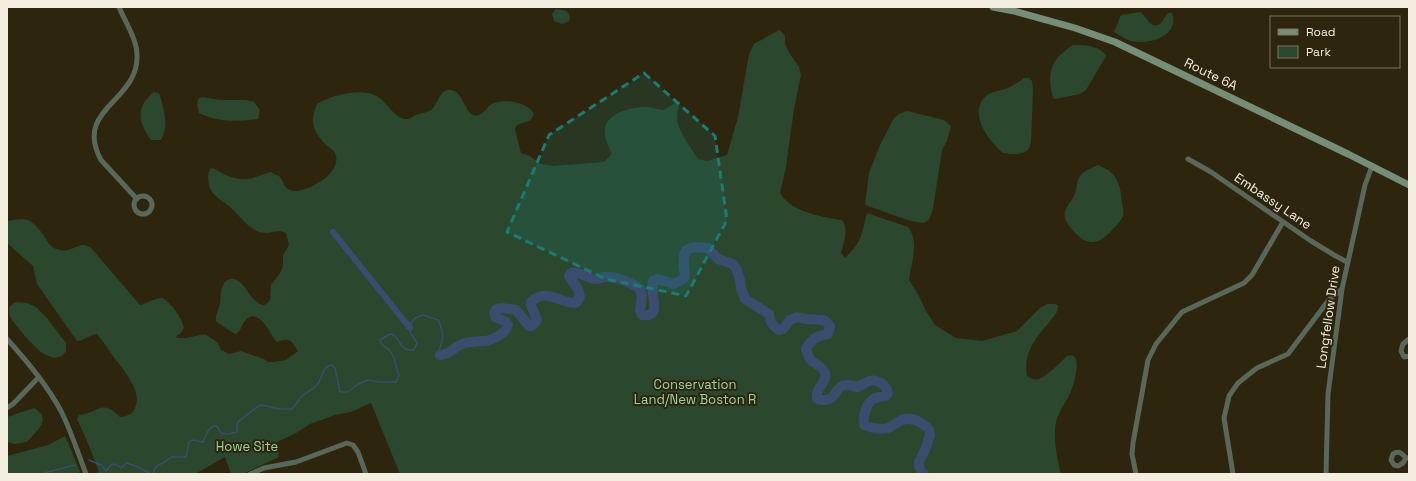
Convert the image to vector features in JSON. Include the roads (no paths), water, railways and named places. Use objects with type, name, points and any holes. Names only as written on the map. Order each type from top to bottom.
[{"type":"main road","name":"Route 6A","points":[[993,7],[1014,11],[1075,28],[1115,42],[1372,166],[1409,186]]},
{"type":"street","points":[[119,7],[136,46],[138,54],[136,68],[129,84],[101,114],[94,136],[97,152],[101,160],[137,199]]},
{"type":"street","name":"Embassy Lane","points":[[1188,159],[1211,172],[1334,256],[1347,262]]},
{"type":"street","name":"Longfellow Drive","points":[[1326,474],[1328,394],[1342,289],[1365,185],[1372,166]]},
{"type":"street","points":[[1136,474],[1132,454],[1132,443],[1148,360],[1156,344],[1182,312],[1244,283],[1249,279],[1283,222]]},
{"type":"street","points":[[1233,474],[1224,418],[1229,396],[1238,382],[1257,368],[1288,354],[1328,301],[1342,289]]},
{"type":"street","points":[[7,339],[39,377],[61,412],[86,474]]},
{"type":"street","points":[[1409,339],[1402,344],[1401,351],[1404,357],[1409,356]]},
{"type":"street","points":[[7,408],[13,404],[39,377]]},
{"type":"street","points":[[250,474],[264,468],[296,462],[347,443],[353,445],[366,474]]},
{"type":"waterway","points":[[333,232],[410,328]]},
{"type":"waterway","points":[[440,355],[469,342],[485,341],[495,338],[505,331],[508,325],[506,322],[495,317],[495,310],[501,308],[516,310],[529,326],[532,326],[537,320],[531,302],[537,298],[548,296],[570,303],[576,303],[580,297],[578,289],[569,276],[571,273],[577,273],[595,279],[614,277],[632,284],[640,289],[642,297],[640,311],[642,315],[649,315],[654,309],[653,281],[658,279],[674,284],[683,279],[685,276],[685,252],[688,249],[693,248],[708,248],[718,259],[733,264],[736,268],[745,299],[769,314],[772,323],[779,330],[783,329],[790,320],[797,317],[824,320],[830,326],[828,334],[815,338],[810,342],[806,349],[810,360],[824,371],[825,376],[817,393],[817,399],[830,399],[839,388],[843,386],[849,385],[857,387],[869,381],[878,381],[885,386],[888,393],[886,396],[875,398],[869,403],[864,418],[864,425],[885,429],[903,419],[910,419],[928,427],[930,435],[919,462],[919,466],[924,474]]},
{"type":"waterway","points":[[153,474],[158,465],[171,457],[186,457],[189,442],[192,440],[203,442],[208,431],[213,426],[217,426],[221,433],[228,434],[237,432],[237,424],[239,421],[261,405],[280,409],[292,409],[302,396],[317,384],[325,369],[329,366],[332,365],[335,368],[340,392],[348,392],[357,385],[368,380],[396,382],[399,375],[392,353],[381,344],[380,340],[390,334],[394,335],[403,348],[414,350],[417,343],[410,332],[410,324],[415,318],[423,315],[438,320],[443,336],[439,351],[440,355]]},
{"type":"waterway","points":[[89,460],[101,465],[106,471],[111,465],[115,464],[121,468],[127,463],[151,474]]},
{"type":"waterway","points":[[40,474],[75,465]]},
{"type":"park label","name":"Conservation Land/New Boston R","points":[[695,392]]},
{"type":"park label","name":"Howe Site","points":[[247,446]]}]
